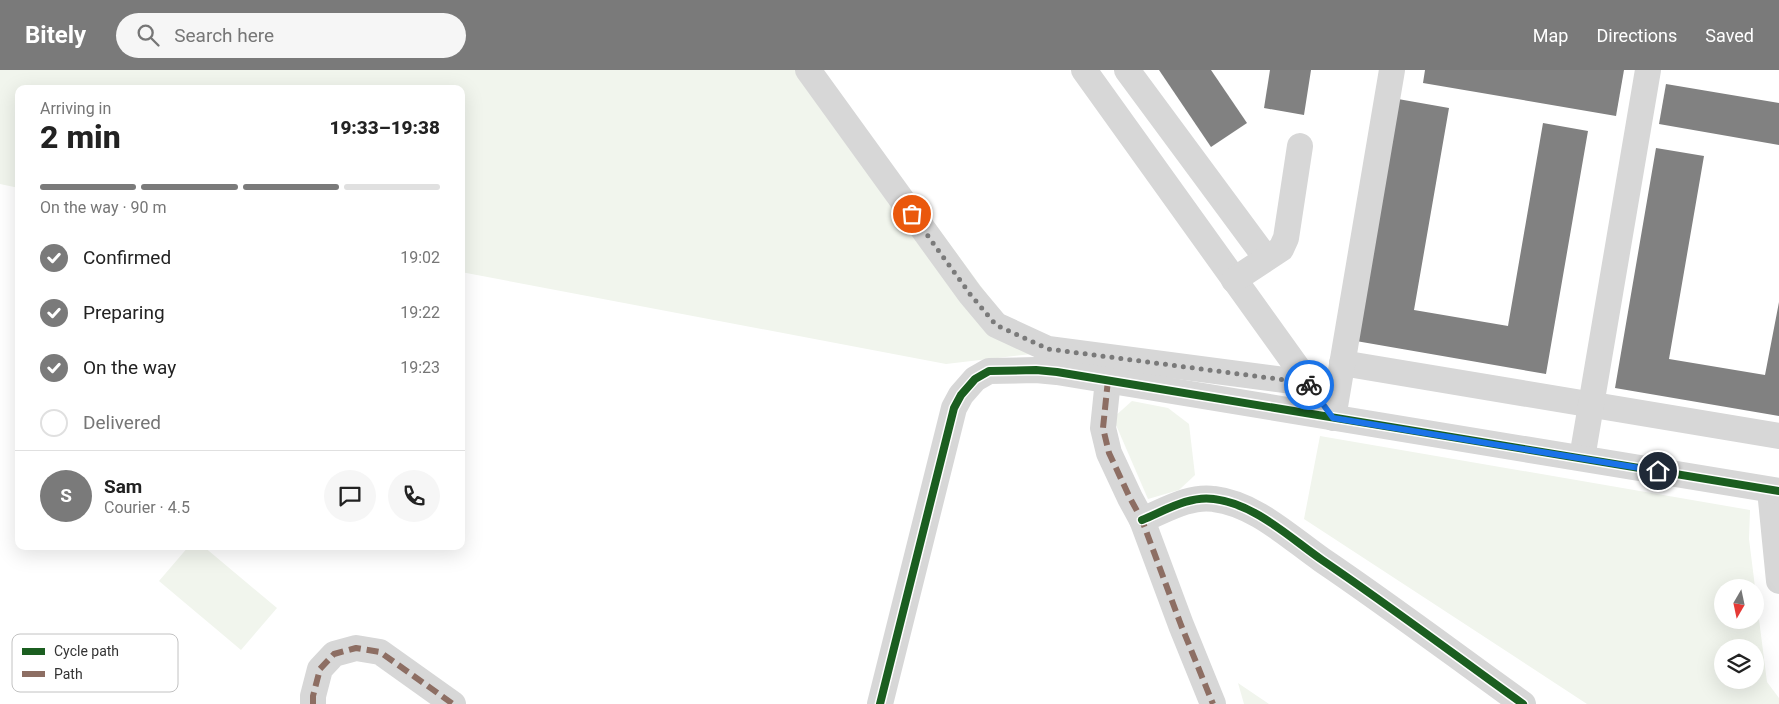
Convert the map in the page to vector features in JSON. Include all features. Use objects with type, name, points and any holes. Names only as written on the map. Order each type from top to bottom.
[{"type":"street","points":[[808,70],[970,294],[996,325],[1048,349],[1308,383]]},
{"type":"street","points":[[1084,70],[1333,418]]},
{"type":"street","points":[[1127,70],[1266,258]]},
{"type":"street","points":[[1333,418],[1392,70]]},
{"type":"street","points":[[1582,458],[1648,70]]},
{"type":"street","points":[[1234,280],[1281,249],[1286,238],[1300,146]]},
{"type":"street","points":[[1342,363],[1779,436]]},
{"type":"street","points":[[880,704],[954,408],[961,395],[975,379],[989,371],[1036,370],[1108,380],[1775,490],[1779,580]]},
{"type":"street","points":[[1108,380],[1103,428],[1109,453],[1142,520],[1181,625],[1214,704]]},
{"type":"street","points":[[1142,520],[1193,500],[1212,498],[1228,501],[1254,512],[1341,572],[1522,704]]},
{"type":"street","points":[[313,704],[313,696],[320,669],[334,654],[356,648],[380,652],[453,704]]},
{"type":"shaded area","points":[[0,70],[821,70],[1031,354],[946,364],[465,273],[465,85],[15,85],[15,187],[0,184]]},
{"type":"shaded area","points":[[1132,401],[1168,408],[1189,424],[1195,475],[1179,490],[1148,499],[1113,418]]},
{"type":"shaded area","points":[[1320,436],[1750,510],[1749,539],[1754,579],[1714,579],[1714,629],[1760,629],[1762,639],[1714,639],[1714,689],[1764,689],[1764,658],[1767,682],[1779,698],[1779,704],[1587,704],[1304,519]]},
{"type":"shaded area","points":[[186,550],[208,550],[277,608],[241,650],[159,581]]},
{"type":"shaded area","points":[[1238,683],[1269,704],[1244,704]]},
{"type":"building","points":[[1159,70],[1211,70],[1247,123],[1211,147]]},
{"type":"building","points":[[1270,70],[1311,70],[1304,115],[1264,108]]},
{"type":"building","points":[[1425,70],[1624,70],[1616,116],[1423,83]]},
{"type":"building","points":[[1666,84],[1779,103],[1779,145],[1659,124]]},
{"type":"building","points":[[1398,99],[1449,108],[1414,310],[1508,326],[1543,123],[1588,131],[1546,374],[1356,341]]},
{"type":"building","points":[[1656,148],[1704,156],[1669,359],[1765,375],[1779,302],[1779,416],[1615,388]]},
{"type":"marked path","points":[[1108,380],[1103,428],[1109,453],[1142,520],[1213,704]]},
{"type":"marked path","points":[[313,704],[313,696],[320,669],[334,654],[356,648],[380,652],[453,704]]},
{"type":"cycle path","points":[[880,704],[954,408],[961,395],[975,379],[989,371],[1036,370],[1057,372],[1779,491]]},
{"type":"cycle path","points":[[1142,520],[1196,499],[1214,499],[1244,507],[1284,532],[1523,704]]},
{"type":"way so far","points":[[912,214],[970,294],[996,325],[1048,349],[1308,383],[1309,385]]},
{"type":"route","points":[[1309,385],[1333,418],[1658,471]]}]
